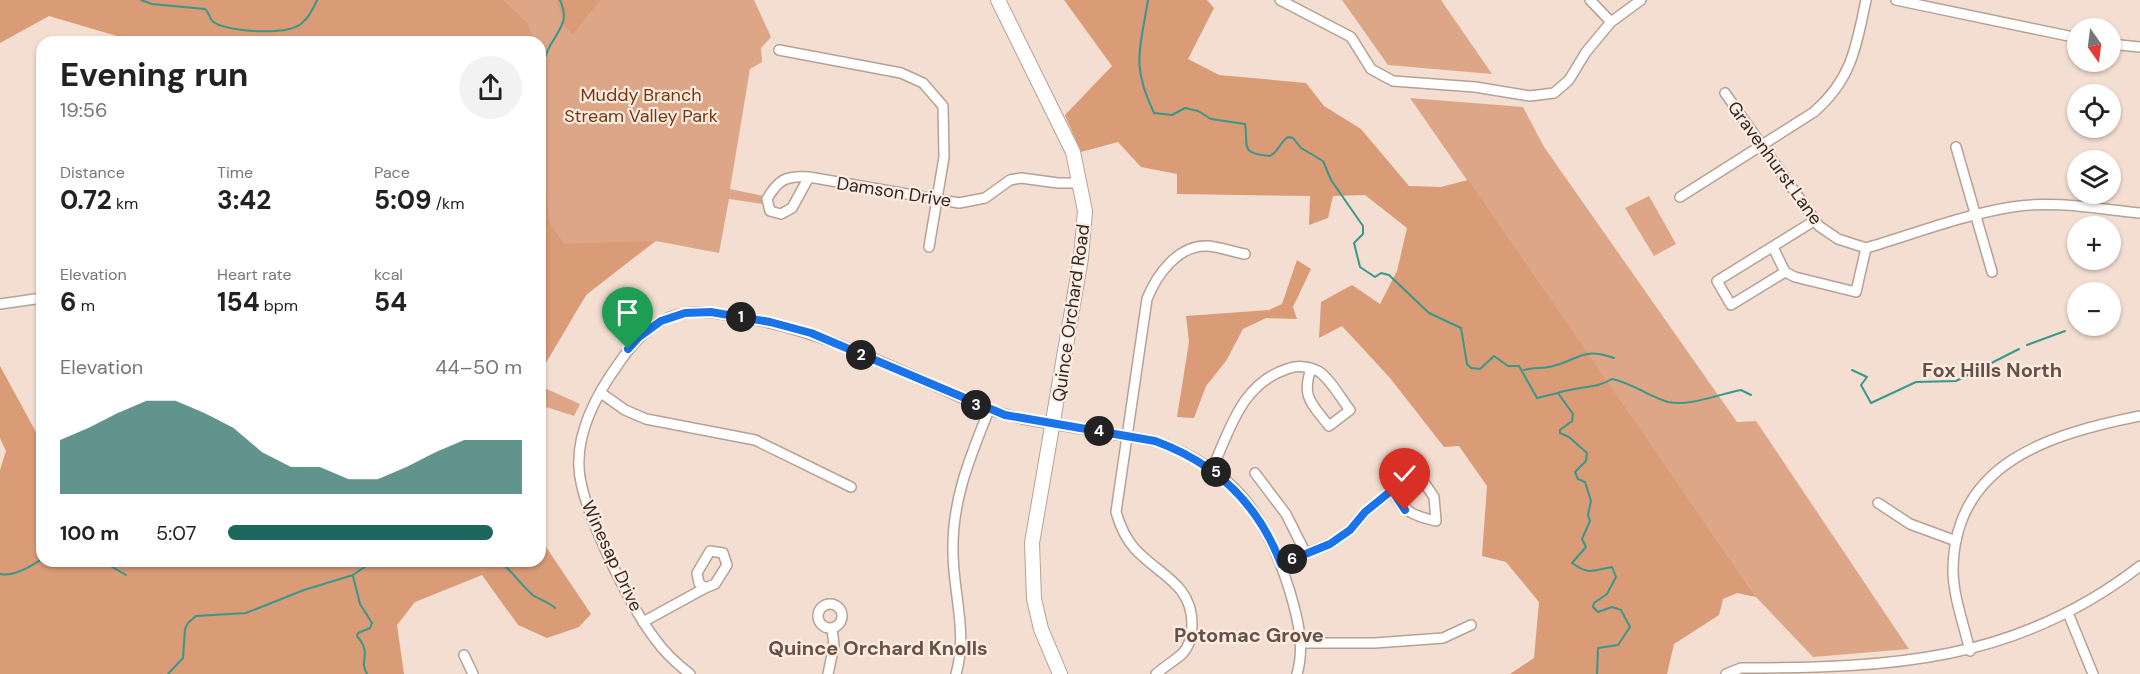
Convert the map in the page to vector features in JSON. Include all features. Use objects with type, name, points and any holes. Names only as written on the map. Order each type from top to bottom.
[{"type":"street","name":"Quince Orchard Road","points":[[998,0],[1066,136],[1081,183],[1085,211],[1084,241],[1032,543],[1031,577],[1041,629],[1060,674]]},
{"type":"street","points":[[1280,0],[1352,37],[1371,69],[1393,81],[1475,87],[1530,96],[1554,93],[1569,80],[1586,52],[1611,22],[1641,0]]},
{"type":"street","points":[[1590,0],[1611,22]]},
{"type":"street","points":[[1680,197],[1814,112],[1839,87],[1855,54],[1866,0]]},
{"type":"street","points":[[1896,0],[2067,36]]},
{"type":"street","points":[[2121,45],[2140,47]]},
{"type":"street","points":[[779,50],[901,73],[923,83],[943,106],[944,157],[929,247]]},
{"type":"street","name":"Gravenhurst Lane","points":[[1725,93],[1814,221],[1838,239],[1866,248]]},
{"type":"street","points":[[1956,147],[1992,272]]},
{"type":"street","name":"Damson Drive","points":[[808,177],[792,207],[782,214],[770,211],[767,199],[777,182],[791,175],[808,177],[937,200],[975,202],[1010,180],[1021,178],[1058,183],[1081,183]]},
{"type":"street","points":[[1773,247],[1785,272],[1795,278],[1856,292],[1866,248],[1975,215],[2013,206],[2049,205],[2140,213]]},
{"type":"street","points":[[1785,272],[1731,305],[1717,281],[1814,221]]},
{"type":"street","points":[[1156,674],[1183,653],[1189,645],[1192,635],[1192,614],[1189,602],[1175,581],[1136,550],[1119,523],[1117,501],[1147,299],[1163,269],[1175,258],[1206,246],[1245,254]]},
{"type":"street","points":[[0,304],[36,299]]},
{"type":"street","name":"Winesap Drive","points":[[690,674],[664,651],[643,622],[592,519],[580,480],[580,443],[589,415],[628,349],[661,321],[685,313],[711,312],[770,322],[811,333],[989,410],[1054,425],[1155,441],[1175,448],[1212,469],[1235,488],[1256,513],[1272,539],[1295,610],[1301,643],[1298,674]]},
{"type":"street","points":[[1212,469],[1240,405],[1261,381],[1276,372],[1296,366],[1311,369],[1319,371],[1350,410],[1329,426],[1307,397],[1306,382],[1311,369]]},
{"type":"street","points":[[601,393],[626,410],[646,419],[755,440],[851,487]]},
{"type":"street","points":[[956,674],[962,637],[953,566],[954,514],[961,482],[989,410]]},
{"type":"street","points":[[1970,651],[1953,572],[1956,541],[1965,513],[1978,491],[1996,472],[2023,452],[2064,434],[2140,416]]},
{"type":"street","points":[[1255,473],[1286,514],[1306,554]]},
{"type":"street","points":[[1281,564],[1330,544],[1350,530],[1365,512],[1392,490],[1419,475],[1434,497],[1436,520],[1412,516],[1405,510],[1392,490]]},
{"type":"street","points":[[1878,503],[1910,524],[1956,541]]},
{"type":"street","points":[[1726,674],[1741,668],[1844,668],[1970,651],[2013,637],[2068,613],[2140,566]]},
{"type":"street","points":[[643,622],[705,588]]},
{"type":"street","points":[[2068,613],[2093,674]]},
{"type":"street","points":[[1301,643],[1375,643],[1443,638],[1470,625]]},
{"type":"street","points":[[828,674],[834,645],[832,629]]},
{"type":"street","points":[[464,655],[473,674]]},
{"type":"green space","name":"Muddy Branch Stream Valley Park","points":[[122,0],[754,0],[771,37],[761,48],[762,62],[750,69],[730,189],[764,196],[763,204],[729,199],[719,253],[656,241],[587,294],[546,358],[546,36],[161,36]]},
{"type":"green space","points":[[1342,0],[1441,0],[1492,74],[1388,65]]},
{"type":"green space","points":[[1410,98],[1523,107],[1544,147],[1737,422],[1756,421],[1909,649],[1813,657],[1756,597]]},
{"type":"green space","points":[[1649,196],[1676,244],[1654,256],[1625,208]]},
{"type":"green space","points":[[546,389],[580,404],[574,416],[546,407]]},
{"type":"shaded area","points":[[0,0],[503,0],[527,23],[532,36],[117,36],[49,16],[0,43]]},
{"type":"shaded area","points":[[557,0],[600,0],[573,34],[564,26]]},
{"type":"shaded area","points":[[1064,0],[1207,0],[1214,8],[1188,59],[1219,75],[1306,83],[1324,106],[1361,129],[1409,186],[1441,187],[1468,180],[1756,597],[1737,593],[1723,599],[1719,615],[1674,644],[1667,674],[1510,674],[1534,658],[1539,602],[1506,562],[1482,556],[1487,486],[1459,446],[1444,447],[1390,378],[1342,326],[1319,338],[1321,302],[1352,285],[1380,304],[1397,271],[1407,228],[1365,195],[1333,196],[1328,218],[1309,225],[1310,196],[1177,194],[1177,174],[1141,167],[1118,142],[1081,152],[1065,115],[1112,66]]},
{"type":"shaded area","points":[[546,188],[549,222],[564,244],[654,241],[586,295],[546,363]]},
{"type":"shaded area","points":[[1297,260],[1311,269],[1293,307],[1297,319],[1266,318],[1243,329],[1226,361],[1206,386],[1194,418],[1177,417],[1189,342],[1186,316],[1269,310],[1282,304]]},
{"type":"shaded area","points":[[0,366],[36,432],[36,567],[546,567],[546,547],[591,614],[579,627],[547,638],[518,625],[482,575],[415,602],[397,625],[404,674],[0,674],[0,470],[6,451],[0,438]]},
{"type":"waterway","points":[[141,0],[152,4],[205,9],[215,23],[233,29],[259,31],[285,30],[295,27],[302,23],[317,0]]},
{"type":"waterway","points":[[546,54],[563,23],[564,13],[560,0]]},
{"type":"waterway","points":[[1148,0],[1139,57],[1142,82],[1154,113],[1172,115],[1185,108],[1198,111],[1211,119],[1245,124],[1247,147],[1253,153],[1260,155],[1270,156],[1285,139],[1293,138],[1301,148],[1323,161],[1331,180],[1363,226],[1363,234],[1354,243],[1360,267],[1375,277],[1381,273],[1389,275],[1429,313],[1461,328],[1467,364],[1471,368],[1480,369],[1494,356],[1508,366],[1519,366],[1537,398],[1558,393],[1573,414],[1572,421],[1560,430],[1560,433],[1569,437],[1587,453],[1586,461],[1575,472],[1578,479],[1585,482],[1591,501],[1588,515],[1590,521],[1582,539],[1586,547],[1572,563],[1588,571],[1612,567],[1616,577],[1607,594],[1594,603],[1593,607],[1598,612],[1612,607],[1621,610],[1630,627],[1618,645],[1598,648],[1597,674]]},
{"type":"waterway","points":[[2027,345],[2065,331]]},
{"type":"waterway","points":[[1852,370],[1867,377],[1861,385],[1871,403],[1916,382],[1956,381],[2019,349]]},
{"type":"waterway","points":[[1524,370],[1550,367],[1588,354],[1614,358]]},
{"type":"waterway","points":[[1558,393],[1612,379],[1668,402],[1676,403],[1741,390],[1751,395]]},
{"type":"waterway","points":[[0,574],[17,572],[36,563]]},
{"type":"waterway","points":[[112,567],[126,575]]},
{"type":"waterway","points":[[168,674],[183,658],[185,629],[196,616],[246,613],[304,590],[353,575],[364,567]]},
{"type":"waterway","points":[[506,567],[534,596],[555,608]]},
{"type":"waterway","points":[[353,576],[360,604],[372,623],[370,628],[358,633],[357,636],[364,648],[364,664],[367,674]]},
{"type":"district","name":"Fox Hills North","points":[[1992,370]]},
{"type":"district","name":"Potomac Grove","points":[[1249,635]]},
{"type":"district","name":"Quince Orchard Knolls","points":[[878,648]]},
{"type":"route","points":[[628,349],[639,337],[661,321],[685,313],[711,312],[770,322],[811,333],[1005,415],[1155,441],[1175,448],[1212,469],[1235,488],[1256,513],[1272,539],[1281,564],[1330,544],[1350,530],[1365,512],[1392,490],[1405,510]]}]
